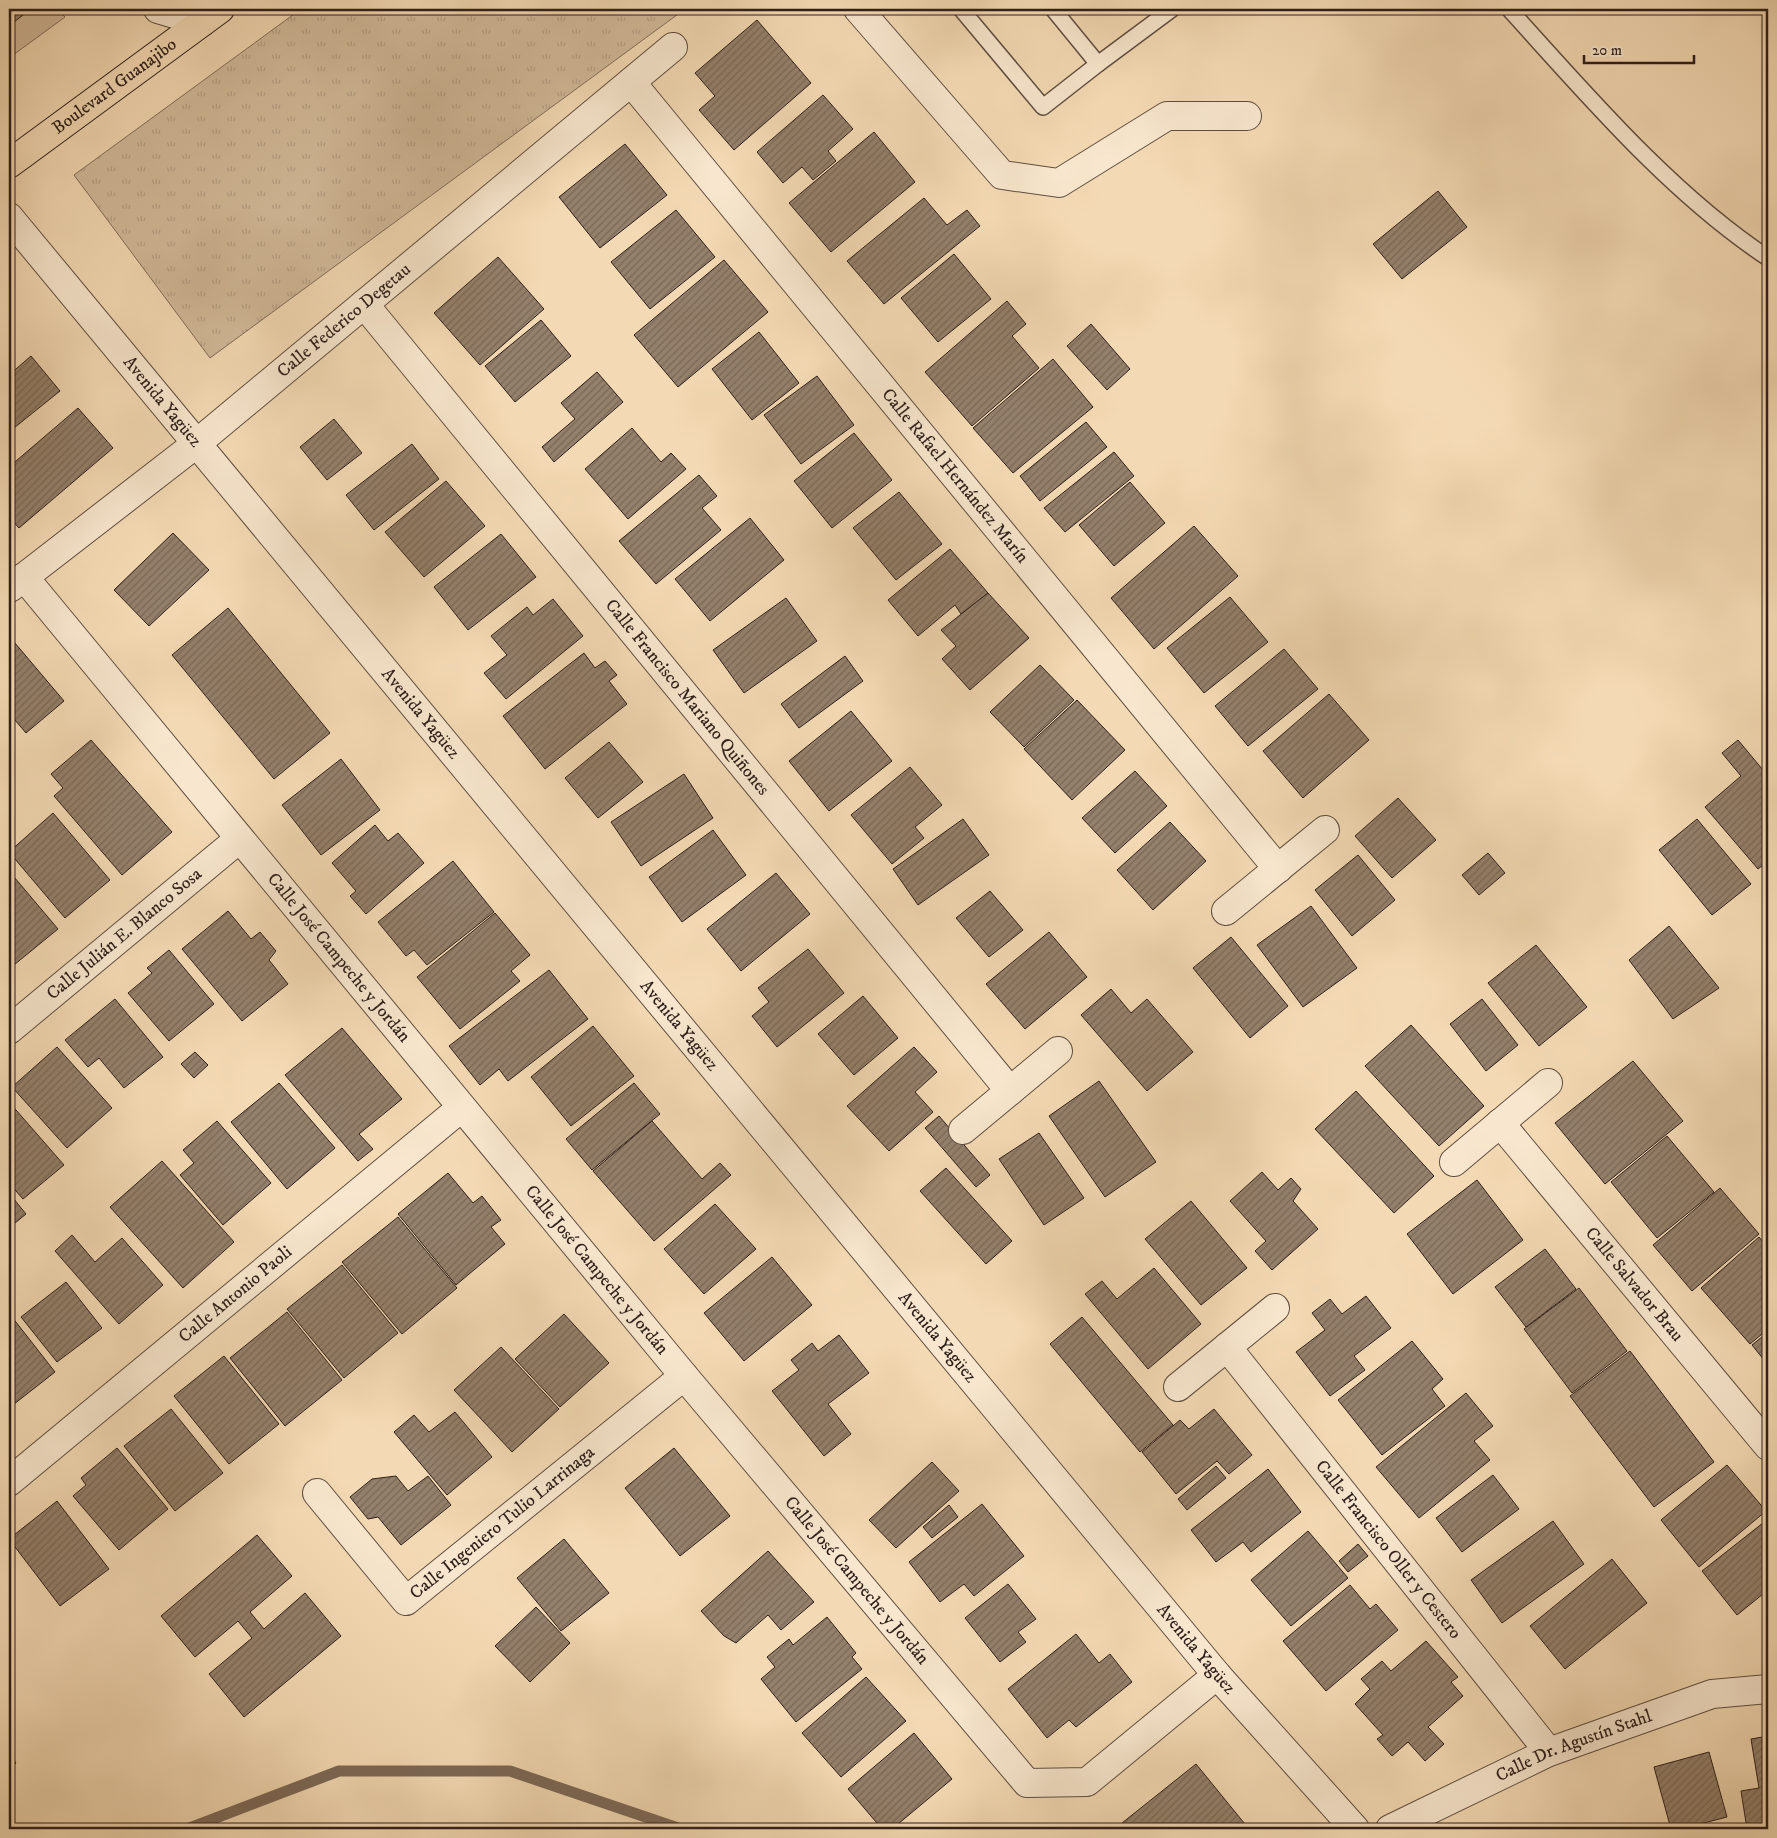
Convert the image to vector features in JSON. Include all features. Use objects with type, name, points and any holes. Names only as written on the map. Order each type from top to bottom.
[{"type":"main road","name":"Boulevard Guanajibo","points":[[9,164],[211,15]]},
{"type":"street","points":[[158,9],[211,15]]},
{"type":"street","points":[[858,9],[1002,176],[1059,183],[1167,116],[1247,116]]},
{"type":"street","name":"Calle Federico Degetau","points":[[16,583],[196,444],[673,46]]},
{"type":"street","name":"Calle Rafael Hernández Marín","points":[[631,82],[1278,869]]},
{"type":"street","name":"Avenida Yagüez","points":[[9,216],[1217,1675],[1355,1829]]},
{"type":"street","name":"Calle Francisco Mariano Quiñones","points":[[364,304],[1010,1091]]},
{"type":"street","name":"Calle José Campeche y Jordán","points":[[16,583],[240,839],[684,1376],[1027,1783],[1087,1782],[1217,1675]]},
{"type":"street","points":[[1226,911],[1325,830]]},
{"type":"street","name":"Calle Julián E. Blanco Sosa","points":[[9,1030],[240,839]]},
{"type":"street","points":[[963,1130],[1058,1051]]},
{"type":"street","points":[[1454,1162],[1548,1083]]},
{"type":"street","name":"Calle Antonio Paoli","points":[[9,1482],[462,1108]]},
{"type":"street","name":"Calle Salvador Brau","points":[[1500,1124],[1768,1446]]},
{"type":"street","points":[[1178,1387],[1275,1308]]},
{"type":"street","name":"Calle Francisco Oller y Cestero","points":[[1227,1347],[1549,1752]]},
{"type":"street","name":"Calle Ingeniero Tulio Larrinaga","points":[[317,1492],[406,1601],[684,1376]]},
{"type":"street","name":"Calle Dr. Agustín Stahl","points":[[1390,1829],[1549,1752],[1712,1694],[1768,1689]]},
{"type":"lane","points":[[961,9],[1043,107],[1172,9]]},
{"type":"lane","points":[[1054,9],[1098,64]]},
{"type":"lane","points":[[1509,9],[1598,107],[1698,205],[1768,258]]},
{"type":"green space","points":[[9,9],[57,9],[65,17],[9,58]]},
{"type":"green space","points":[[301,9],[685,9],[210,358],[74,175]]},
{"type":"building","points":[[9,9],[31,9],[10,25]]},
{"type":"building","points":[[757,20],[811,83],[734,150],[699,110],[715,96],[695,73]]},
{"type":"building","points":[[823,95],[853,129],[828,151],[836,161],[813,180],[802,167],[783,183],[757,152]]},
{"type":"building","points":[[874,132],[915,182],[831,252],[789,203]]},
{"type":"building","points":[[625,144],[667,195],[600,248],[559,197]]},
{"type":"building","points":[[1438,191],[1467,227],[1402,279],[1373,244]]},
{"type":"building","points":[[924,198],[947,225],[967,210],[980,226],[884,304],[847,261]]},
{"type":"building","points":[[676,210],[715,257],[650,309],[611,262]]},
{"type":"building","points":[[954,254],[991,299],[938,342],[901,298]]},
{"type":"building","points":[[498,257],[544,309],[480,365],[434,313]]},
{"type":"building","points":[[724,260],[768,312],[678,387],[634,335]]},
{"type":"building","points":[[1007,301],[1026,324],[1012,336],[1039,368],[972,426],[925,372]]},
{"type":"building","points":[[541,320],[571,356],[515,402],[485,366]]},
{"type":"building","points":[[1091,324],[1130,369],[1107,390],[1067,346]]},
{"type":"building","points":[[759,332],[799,383],[752,420],[712,369]]},
{"type":"building","points":[[31,356],[60,391],[9,432],[9,375]]},
{"type":"building","points":[[1053,359],[1093,407],[1013,473],[973,428]]},
{"type":"building","points":[[597,372],[623,402],[554,462],[542,447],[575,419],[561,403]]},
{"type":"building","points":[[817,376],[854,425],[801,464],[764,415]]},
{"type":"building","points":[[78,408],[113,448],[19,528],[9,517],[9,467]]},
{"type":"building","points":[[334,419],[362,453],[327,480],[300,447]]},
{"type":"building","points":[[1086,422],[1107,447],[1040,501],[1020,476]]},
{"type":"building","points":[[632,428],[661,462],[671,453],[686,469],[628,519],[585,469]]},
{"type":"building","points":[[854,433],[892,480],[832,528],[794,481]]},
{"type":"building","points":[[412,444],[439,479],[374,530],[346,495]]},
{"type":"building","points":[[1114,452],[1134,476],[1065,532],[1044,508]]},
{"type":"building","points":[[699,475],[717,496],[702,508],[721,530],[656,584],[619,541]]},
{"type":"building","points":[[446,481],[485,526],[424,577],[385,532]]},
{"type":"building","points":[[1130,482],[1165,523],[1114,566],[1079,525]]},
{"type":"building","points":[[899,492],[942,544],[896,580],[853,528]]},
{"type":"building","points":[[750,518],[784,560],[710,621],[675,579]]},
{"type":"building","points":[[1194,526],[1238,576],[1154,649],[1111,598]]},
{"type":"building","points":[[173,533],[209,570],[149,626],[114,590]]},
{"type":"building","points":[[501,534],[536,577],[468,630],[434,587]]},
{"type":"building","points":[[950,549],[988,593],[961,614],[955,605],[918,636],[888,600]]},
{"type":"building","points":[[988,593],[1029,638],[970,690],[942,659],[956,646],[941,630]]},
{"type":"building","points":[[1230,597],[1268,642],[1204,693],[1167,648]]},
{"type":"building","points":[[786,598],[817,641],[744,693],[713,650]]},
{"type":"building","points":[[553,599],[583,636],[506,699],[484,673],[507,655],[491,636],[527,607],[533,615]]},
{"type":"building","points":[[228,608],[330,733],[274,779],[172,655]]},
{"type":"building","points":[[9,636],[64,701],[26,733],[9,713]]},
{"type":"building","points":[[1284,649],[1318,689],[1248,746],[1215,706]]},
{"type":"building","points":[[584,653],[595,668],[605,661],[617,675],[609,681],[627,704],[545,769],[503,716]]},
{"type":"building","points":[[845,656],[863,681],[799,728],[781,704]]},
{"type":"building","points":[[1040,665],[1074,700],[1024,747],[990,712]]},
{"type":"building","points":[[1329,694],[1369,740],[1303,798],[1263,751]]},
{"type":"building","points":[[1077,700],[1125,750],[1072,800],[1024,749]]},
{"type":"building","points":[[851,711],[892,761],[829,811],[789,761]]},
{"type":"building","points":[[91,740],[172,832],[122,875],[54,796],[63,788],[51,774]]},
{"type":"building","points":[[1738,740],[1768,776],[1768,861],[1758,869],[1705,807],[1741,776],[1722,753]]},
{"type":"building","points":[[609,742],[643,782],[598,818],[565,778]]},
{"type":"building","points":[[341,759],[380,810],[321,855],[282,805]]},
{"type":"building","points":[[910,767],[942,805],[915,827],[924,838],[892,864],[851,815]]},
{"type":"building","points":[[1135,771],[1167,806],[1115,853],[1082,818]]},
{"type":"building","points":[[684,774],[713,818],[641,866],[611,822]]},
{"type":"building","points":[[1398,798],[1436,840],[1392,878],[1355,836]]},
{"type":"building","points":[[53,813],[110,880],[65,918],[9,852]]},
{"type":"building","points":[[963,819],[989,855],[918,905],[893,869]]},
{"type":"building","points":[[1697,819],[1751,884],[1712,915],[1659,850]]},
{"type":"building","points":[[1170,822],[1206,861],[1153,910],[1117,870]]},
{"type":"building","points":[[375,825],[388,841],[398,833],[424,863],[366,914],[350,896],[356,891],[332,863]]},
{"type":"building","points":[[713,830],[746,875],[682,922],[649,877]]},
{"type":"building","points":[[1488,853],[1505,873],[1479,895],[1462,875]]},
{"type":"building","points":[[1358,855],[1395,900],[1352,936],[1315,890]]},
{"type":"building","points":[[453,861],[494,912],[427,965],[414,950],[406,956],[378,922]]},
{"type":"building","points":[[9,871],[58,929],[9,969]]},
{"type":"building","points":[[776,873],[810,914],[741,971],[707,929]]},
{"type":"building","points":[[990,891],[1023,930],[989,957],[956,918]]},
{"type":"building","points":[[1311,906],[1357,968],[1303,1007],[1257,945]]},
{"type":"building","points":[[228,911],[251,939],[260,932],[276,951],[269,960],[288,984],[242,1021],[182,949]]},
{"type":"building","points":[[495,913],[530,955],[511,971],[520,981],[460,1029],[417,977]]},
{"type":"building","points":[[1669,926],[1719,988],[1673,1019],[1629,960]]},
{"type":"building","points":[[1049,932],[1087,977],[1025,1029],[986,984]]},
{"type":"building","points":[[1231,937],[1288,1006],[1250,1038],[1193,968]]},
{"type":"building","points":[[1536,945],[1587,1007],[1539,1046],[1488,983]]},
{"type":"building","points":[[808,949],[844,993],[777,1047],[752,1016],[769,1002],[758,988]]},
{"type":"building","points":[[169,950],[214,1004],[169,1041],[128,993],[152,973],[147,968]]},
{"type":"building","points":[[549,970],[588,1019],[508,1081],[499,1069],[480,1085],[449,1046]]},
{"type":"building","points":[[1111,989],[1131,1013],[1147,999],[1193,1052],[1147,1091],[1081,1015]]},
{"type":"building","points":[[863,996],[898,1038],[854,1075],[818,1034]]},
{"type":"building","points":[[115,999],[163,1057],[124,1088],[99,1058],[88,1067],[65,1040]]},
{"type":"building","points":[[1482,999],[1518,1045],[1486,1071],[1450,1024]]},
{"type":"building","points":[[1411,1025],[1484,1106],[1439,1146],[1365,1066]]},
{"type":"building","points":[[593,1026],[634,1076],[571,1126],[531,1077]]},
{"type":"building","points":[[342,1028],[402,1099],[359,1134],[373,1149],[358,1161],[285,1075]]},
{"type":"building","points":[[57,1047],[112,1108],[67,1148],[12,1087]]},
{"type":"building","points":[[914,1047],[937,1072],[915,1092],[933,1112],[889,1151],[847,1106]]},
{"type":"building","points":[[195,1052],[208,1065],[194,1078],[181,1064]]},
{"type":"building","points":[[1633,1061],[1683,1121],[1605,1184],[1555,1123]]},
{"type":"building","points":[[1099,1081],[1156,1162],[1105,1197],[1049,1116]]},
{"type":"building","points":[[279,1083],[335,1148],[287,1189],[231,1122]]},
{"type":"building","points":[[634,1083],[660,1114],[592,1170],[566,1139]]},
{"type":"building","points":[[1356,1091],[1434,1176],[1394,1213],[1315,1129]]},
{"type":"building","points":[[9,1102],[64,1165],[23,1199],[9,1183]]},
{"type":"building","points":[[939,1116],[990,1175],[976,1187],[925,1128]]},
{"type":"building","points":[[217,1121],[271,1183],[223,1225],[180,1175],[194,1163],[183,1150]]},
{"type":"building","points":[[652,1121],[702,1179],[720,1163],[731,1175],[654,1241],[593,1171]]},
{"type":"building","points":[[1039,1133],[1084,1198],[1044,1225],[999,1159]]},
{"type":"building","points":[[1667,1136],[1714,1192],[1657,1238],[1611,1182]]},
{"type":"building","points":[[162,1161],[234,1242],[183,1288],[110,1207]]},
{"type":"building","points":[[946,1168],[1012,1241],[986,1264],[920,1191]]},
{"type":"building","points":[[1262,1172],[1278,1190],[1291,1178],[1301,1189],[1293,1201],[1318,1229],[1272,1270],[1255,1251],[1266,1241],[1230,1201]]},
{"type":"building","points":[[448,1173],[473,1203],[482,1196],[501,1220],[491,1227],[505,1244],[456,1285],[398,1214]]},
{"type":"building","points":[[1477,1180],[1523,1240],[1453,1294],[1407,1234]]},
{"type":"building","points":[[1720,1188],[1759,1234],[1692,1291],[1653,1245]]},
{"type":"building","points":[[9,1193],[26,1214],[9,1228]]},
{"type":"building","points":[[1191,1201],[1247,1268],[1201,1305],[1145,1239]]},
{"type":"building","points":[[715,1204],[756,1249],[704,1294],[664,1249]]},
{"type":"building","points":[[398,1217],[457,1288],[402,1334],[342,1262]]},
{"type":"building","points":[[72,1235],[95,1262],[122,1238],[163,1285],[119,1324],[55,1251]]},
{"type":"building","points":[[1759,1237],[1768,1248],[1768,1329],[1750,1344],[1701,1288]]},
{"type":"building","points":[[1545,1249],[1576,1289],[1526,1327],[1495,1287]]},
{"type":"building","points":[[772,1257],[812,1305],[744,1361],[704,1313]]},
{"type":"building","points":[[342,1265],[398,1333],[344,1378],[287,1309]]},
{"type":"building","points":[[1154,1268],[1201,1324],[1148,1369],[1085,1294],[1102,1281],[1117,1299]]},
{"type":"building","points":[[66,1282],[102,1328],[57,1362],[21,1317]]},
{"type":"building","points":[[1579,1288],[1627,1351],[1572,1393],[1524,1329]]},
{"type":"building","points":[[1366,1296],[1391,1328],[1354,1356],[1365,1370],[1330,1396],[1296,1352],[1325,1330],[1312,1313],[1330,1299],[1342,1314]]},
{"type":"building","points":[[287,1312],[342,1380],[285,1426],[230,1358]]},
{"type":"building","points":[[564,1314],[609,1363],[560,1407],[515,1359]]},
{"type":"building","points":[[12,1317],[55,1372],[9,1408],[9,1319]]},
{"type":"building","points":[[1082,1317],[1173,1425],[1140,1452],[1050,1344]]},
{"type":"building","points":[[1768,1332],[1768,1365],[1752,1345]]},
{"type":"building","points":[[839,1335],[869,1373],[828,1404],[851,1434],[824,1456],[772,1391],[799,1370],[791,1360],[812,1343],[818,1351]]},
{"type":"building","points":[[1412,1341],[1443,1379],[1432,1389],[1445,1406],[1382,1455],[1338,1400]]},
{"type":"building","points":[[501,1347],[559,1409],[512,1452],[454,1390]]},
{"type":"building","points":[[1630,1351],[1714,1462],[1654,1507],[1570,1396]]},
{"type":"building","points":[[224,1356],[279,1424],[229,1464],[174,1396]]},
{"type":"building","points":[[1466,1393],[1493,1426],[1474,1441],[1490,1460],[1419,1518],[1376,1467]]},
{"type":"building","points":[[171,1409],[223,1473],[175,1511],[124,1446]]},
{"type":"building","points":[[1214,1409],[1252,1455],[1229,1474],[1217,1461],[1176,1494],[1142,1452],[1180,1420],[1189,1429]]},
{"type":"building","points":[[455,1412],[492,1457],[447,1495],[394,1432],[414,1415],[429,1432]]},
{"type":"building","points":[[117,1448],[168,1509],[119,1550],[73,1496],[86,1485],[81,1478]]},
{"type":"building","points":[[674,1448],[730,1516],[680,1556],[625,1488]]},
{"type":"building","points":[[932,1462],[959,1491],[896,1548],[869,1520]]},
{"type":"building","points":[[1727,1465],[1766,1511],[1699,1567],[1661,1520]]},
{"type":"building","points":[[1216,1466],[1226,1478],[1187,1510],[1178,1499]]},
{"type":"building","points":[[1268,1469],[1301,1512],[1251,1552],[1243,1542],[1216,1562],[1191,1530]]},
{"type":"building","points":[[1493,1475],[1519,1509],[1462,1552],[1436,1518]]},
{"type":"building","points":[[396,1476],[408,1491],[428,1476],[451,1505],[401,1545],[378,1517],[368,1519],[350,1497],[372,1479]]},
{"type":"building","points":[[57,1501],[109,1569],[60,1606],[9,1539]]},
{"type":"building","points":[[982,1504],[1024,1556],[974,1596],[964,1584],[940,1602],[909,1562]]},
{"type":"building","points":[[949,1505],[958,1517],[932,1538],[923,1527]]},
{"type":"building","points":[[1768,1519],[1768,1590],[1737,1615],[1702,1571]]},
{"type":"building","points":[[1553,1521],[1584,1564],[1502,1623],[1471,1580]]},
{"type":"building","points":[[1308,1531],[1348,1578],[1291,1626],[1251,1580]]},
{"type":"building","points":[[257,1535],[292,1576],[250,1612],[264,1629],[305,1593],[341,1636],[244,1717],[209,1674],[252,1638],[238,1621],[195,1657],[161,1616]]},
{"type":"building","points":[[564,1539],[609,1593],[561,1631],[517,1578]]},
{"type":"building","points":[[1358,1544],[1368,1556],[1348,1572],[1339,1561]]},
{"type":"building","points":[[768,1551],[814,1602],[781,1630],[768,1615],[736,1643],[724,1636],[701,1611]]},
{"type":"building","points":[[1612,1559],[1647,1603],[1565,1669],[1530,1626]]},
{"type":"building","points":[[1008,1584],[1036,1619],[1018,1632],[1026,1642],[1000,1662],[965,1618]]},
{"type":"building","points":[[1350,1585],[1370,1609],[1376,1604],[1398,1630],[1326,1691],[1283,1641]]},
{"type":"building","points":[[536,1607],[570,1643],[530,1682],[495,1646]]},
{"type":"building","points":[[827,1617],[856,1653],[852,1657],[862,1669],[796,1722],[761,1679],[775,1667],[767,1657],[789,1639],[793,1645]]},
{"type":"building","points":[[1076,1634],[1099,1663],[1110,1654],[1132,1682],[1076,1727],[1069,1720],[1047,1738],[1008,1689]]},
{"type":"building","points":[[1426,1641],[1458,1677],[1451,1682],[1463,1696],[1428,1727],[1444,1744],[1425,1761],[1408,1742],[1392,1756],[1377,1739],[1383,1735],[1355,1704],[1370,1689],[1361,1679],[1382,1661],[1391,1671]]},
{"type":"building","points":[[866,1677],[906,1721],[841,1777],[802,1733]]},
{"type":"building","points":[[914,1733],[952,1779],[892,1829],[882,1829],[848,1789]]},
{"type":"building","points":[[1768,1736],[1768,1829],[1747,1829],[1741,1791],[1759,1788],[1751,1739]]},
{"type":"building","points":[[1709,1752],[1727,1817],[1681,1829],[1671,1829],[1654,1767]]},
{"type":"building","points":[[9,1754],[16,1763],[9,1769]]},
{"type":"building","points":[[1196,1764],[1249,1829],[1127,1829],[1122,1823]]},
{"type":"waterway","points":[[187,1829],[339,1771],[510,1771],[681,1829]]}]
